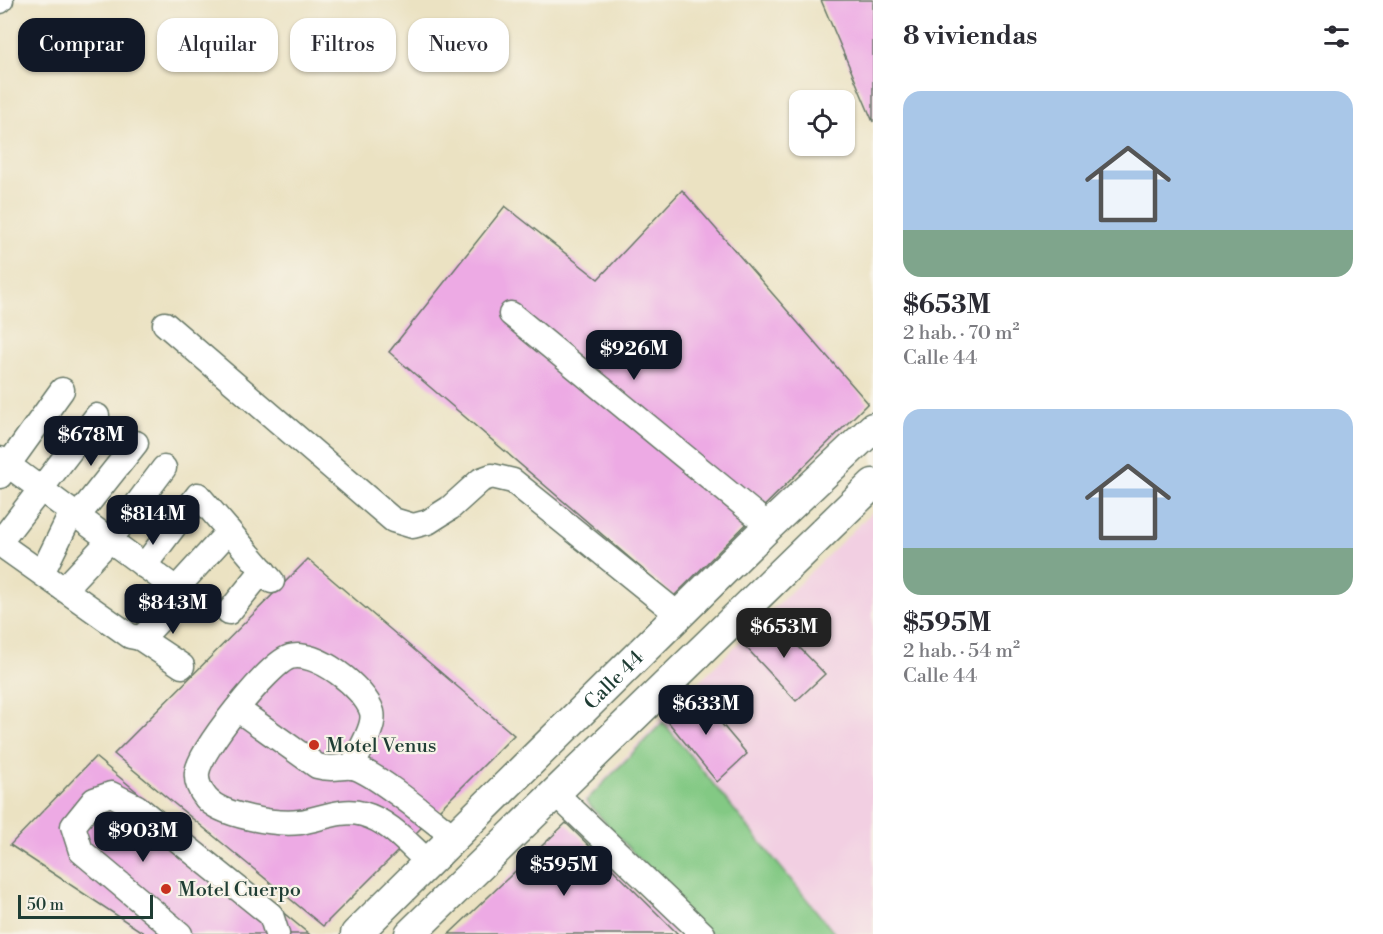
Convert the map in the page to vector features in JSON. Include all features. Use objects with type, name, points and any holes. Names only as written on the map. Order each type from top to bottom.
[{"type":"main road","name":"Calle 44","points":[[356,934],[769,526],[873,428]]},
{"type":"main road","name":"Calle 44","points":[[410,934],[873,483]]},
{"type":"street","points":[[511,314],[769,526]]},
{"type":"street","points":[[165,324],[393,520],[412,526],[428,522],[450,508],[481,480],[492,476],[513,481],[680,616]]},
{"type":"street","points":[[62,390],[3,467],[42,490],[176,589]]},
{"type":"street","points":[[97,416],[0,543],[130,636],[140,638],[182,666]]},
{"type":"street","points":[[42,573],[75,514],[136,443]]},
{"type":"street","points":[[64,589],[110,540],[164,468]]},
{"type":"street","points":[[144,566],[198,495],[268,575],[229,612]]},
{"type":"street","points":[[140,638],[154,628],[166,612],[176,589],[229,531]]},
{"type":"street","points":[[352,767],[372,724],[372,712],[365,699],[347,680],[328,666],[304,656],[290,657],[275,665],[237,709],[201,761],[197,773],[200,789],[207,800],[231,812],[275,822],[301,822],[338,812],[360,813],[381,820],[428,862]]},
{"type":"street","points":[[237,709],[317,766],[332,770],[352,767],[368,773],[454,837]]},
{"type":"street","points":[[180,934],[81,851],[73,826],[94,800],[111,794],[137,807],[271,915],[277,934]]},
{"type":"street","points":[[556,794],[703,934]]},
{"type":"shaded area","points":[[873,511],[873,934],[708,934],[695,924],[583,801],[663,717]]},
{"type":"green space","points":[[663,722],[835,934],[710,934],[695,921],[586,801]]},
{"type":"building","points":[[821,0],[873,0],[873,122]]},
{"type":"building","points":[[682,190],[868,403],[674,596],[389,352],[505,206],[598,279]]},
{"type":"building","name":"Motel Venus","points":[[308,559],[514,735],[323,926],[114,754]]},
{"type":"building","points":[[771,618],[825,674],[796,701],[743,644]]},
{"type":"building","points":[[694,691],[747,754],[717,782],[665,718]]},
{"type":"building","name":"Motel Cuerpo","points":[[95,757],[309,934],[145,934],[10,845]]},
{"type":"building","points":[[566,823],[678,934],[449,934]]},
{"type":"place","name":"Motel Venus","points":[[314,745]]},
{"type":"place","name":"Motel Cuerpo","points":[[166,889]]}]
